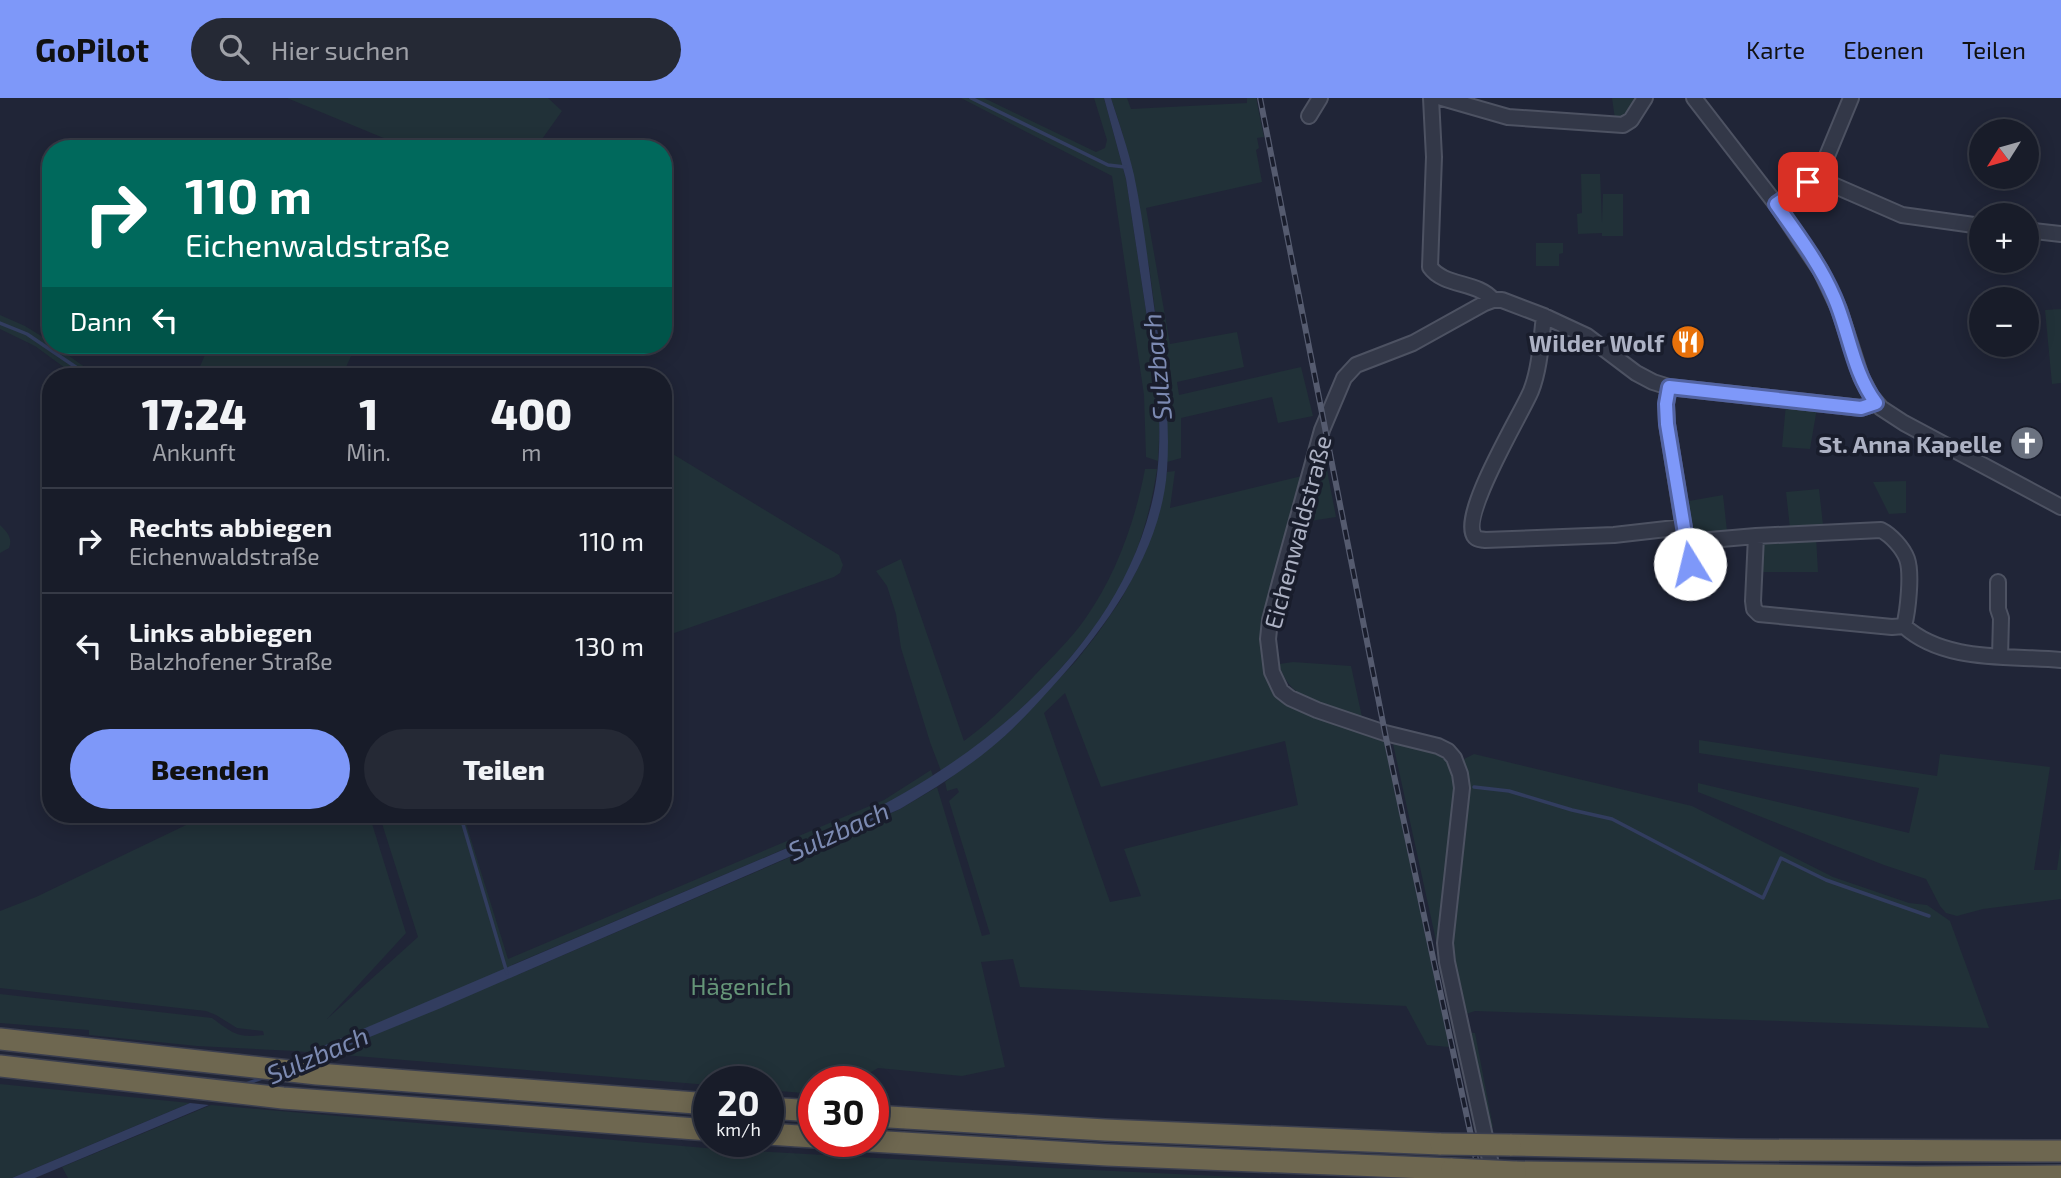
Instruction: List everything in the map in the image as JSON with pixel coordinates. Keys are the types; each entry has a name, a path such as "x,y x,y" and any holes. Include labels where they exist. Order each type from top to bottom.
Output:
{"highway":[{"path":"0,1039 317,1074 693,1103"},
{"path":"0,1066 283,1098 693,1129"},
{"path":"889,1117 1441,1144 1779,1151 2061,1151"},
{"path":"889,1142 1107,1155 1515,1172 2061,1176"}],"street":[{"path":"1309,116 1321,98"},
{"path":"1432,98 1434,157 1430,268 1439,275 1487,293 1493,300 1502,300 1544,316 1587,336 1636,373 1669,387 1861,408 1876,403"},
{"path":"1442,98 1508,117 1623,125 1631,120 1645,98"},
{"path":"1694,98 1776,204 1812,256 1832,293 1863,383 1876,403 1904,423 2061,507"},
{"path":"1776,204 1818,176 1851,98"},
{"path":"1818,176 1902,215 1969,224"},
{"path":"2039,231 2061,234"},
{"name":"Eichenwaldstraße","path":"1493,300 1413,343 1362,363 1347,374 1322,430 1276,594 1268,639 1272,672 1277,684 1290,698 1385,733 1438,746 1448,751 1457,764 1462,788 1445,943 1494,1178"},
{"path":"1544,316 1535,377 1525,403 1479,495 1474,518 1476,538 1756,536 1872,529 1886,533 1904,552 1908,561 1908,612 1904,626"},
{"path":"1669,387 1667,424 1693,585"},
{"path":"1756,536 1753,601 1759,614 1904,626 1921,639 1945,648 2000,657 2061,660"},
{"path":"1998,582 2000,657"}],"green space":[{"path":"287,98 548,98 562,111 541,140 388,140"},
{"path":"961,98 984,98 1096,152 1105,148 1107,140 1094,98 1104,98 1126,179 1158,390 1158,461 1146,457 1144,395 1112,176"},
{"path":"1111,98 1127,98 1131,109 1247,103 1247,98 1256,98 1264,137 1257,138 1259,148 1256,150 1262,182 1146,208 1170,344 1237,332 1244,367 1177,382 1179,395 1301,367 1313,416 1278,423 1272,397 1181,418 1181,458 1167,462 1167,400 1149,266 1122,132"},
{"path":"1612,98 1637,98 1622,120 1615,119"},
{"path":"1581,174 1600,174 1602,223 1603,194 1623,194 1623,236 1578,234 1577,214 1582,213"},
{"path":"1536,243 1563,243 1559,266 1536,266"},
{"path":"2061,309 2061,383 2052,384 2045,310"},
{"path":"0,315 25,326 42,336 42,351 35,346 0,329"},
{"path":"46,354 66,354 86,368 65,368"},
{"path":"205,354 352,354 346,368 199,368"},
{"path":"1786,404 1817,408 1810,449 1782,447"},
{"path":"672,453 839,555 843,565 840,573 672,634"},
{"path":"1145,469 1157,469 1144,528 1128,571 1105,612 1065,664 1018,712 941,771 901,648 896,614 887,586 876,571 901,559 964,741 1010,701 1068,641 1085,619 1106,584 1123,547 1136,509"},
{"path":"1327,470 1336,517 1304,522 1318,471"},
{"name":"Hägenich","path":"1175,471 1170,508 1306,475 1272,592 1271,682 1383,737 1449,1047 1427,1045 1406,1006 1020,987 1013,959 981,962 1005,1067 962,1076 889,1069 889,1066 798,1066 798,1093 784,1091 784,1066 693,1066 693,1084 295,1051 197,1046 89,1035 89,1030 0,1023 0,994 212,1018 236,1034 264,1035 263,1031 237,1028 206,1011 0,988 0,911 36,897 190,823 372,823 406,933 327,1019 418,937 382,823 466,823 508,959 884,800 931,770 933,776 855,819 512,965 517,975 874,821 937,787 982,936 990,934 949,801 959,792 957,788 947,791 945,782 1009,732 1076,661 1120,601 1138,568 1154,528 1167,472","holes":["1065,693 1101,787 1285,741 1298,805 1124,849 1141,896 1110,902 1044,713"]},
{"path":"1906,481 1906,513 1889,514 1873,482"},
{"path":"1819,489 1823,525 1790,528 1786,492"},
{"path":"1723,495 1727,531 1695,533 1689,501"},
{"path":"0,525 10,541 9,548 0,553"},
{"path":"1816,536 1818,572 1762,572 1762,544 1768,539"},
{"path":"1293,662 1351,666 1362,717 1324,706 1301,694 1291,686 1279,664"},
{"path":"1392,739 1440,753 1451,764 1458,781 1442,968"},
{"path":"1699,740 1937,776 1940,754 2050,767 2034,870 2057,870 2061,840 2061,899 1983,909 1957,916 1946,913 1926,879 1698,792 1698,783 1909,833 1919,788 1699,753"},
{"path":"1474,754 1692,806 1833,877 1909,903 1927,905 1950,921 1989,1028 1475,1011 1466,1014 1448,944 1462,765 1464,759"},
{"path":"1466,1032 1475,1033 1493,1127 1487,1127"},
{"path":"0,1084 190,1103 12,1178 0,1178"},
{"path":"211,1105 693,1147 693,1157 784,1157 784,1153 798,1154 798,1157 858,1157 1259,1178 68,1178 62,1167"}],"water":[{"path":"1104,98 1111,98 1132,165 1140,207 1165,388 1167,470 1163,501 1142,560 1111,614 1072,664 1023,718 992,747 959,772 900,809 441,1008 328,1054 309,1052 855,819 903,794 951,764 996,730 1039,692 1077,650 1109,604 1135,555 1152,502 1159,446 1158,390 1126,179"},
{"path":"190,1103 209,1105 35,1178 12,1178"}],"waterway":[{"path":"971,98 1108,165 1125,167"},
{"path":"0,323 27,334 42,344"},
{"path":"57,354 77,368"},
{"path":"1474,787 1509,791 1612,819 1763,898 1781,858 1826,880 1929,916"},
{"path":"463,823 507,973"},
{"name":"Sulzbach","path":"298,1062 323,1052"},
{"name":"Sulzbach","path":"246,1084 262,1078"}],"railway":[{"path":"1260,98 1385,733 1480,1178"}],"place":[{"name":"Wilder Wolf","path":"1688,342"},
{"name":"St. Anna Kapelle","path":"2027,443"}],"route":[{"path":"1690,564 1667,424 1669,387 1861,408 1876,403 1863,383 1832,293 1812,256 1776,204 1808,182"}]}
